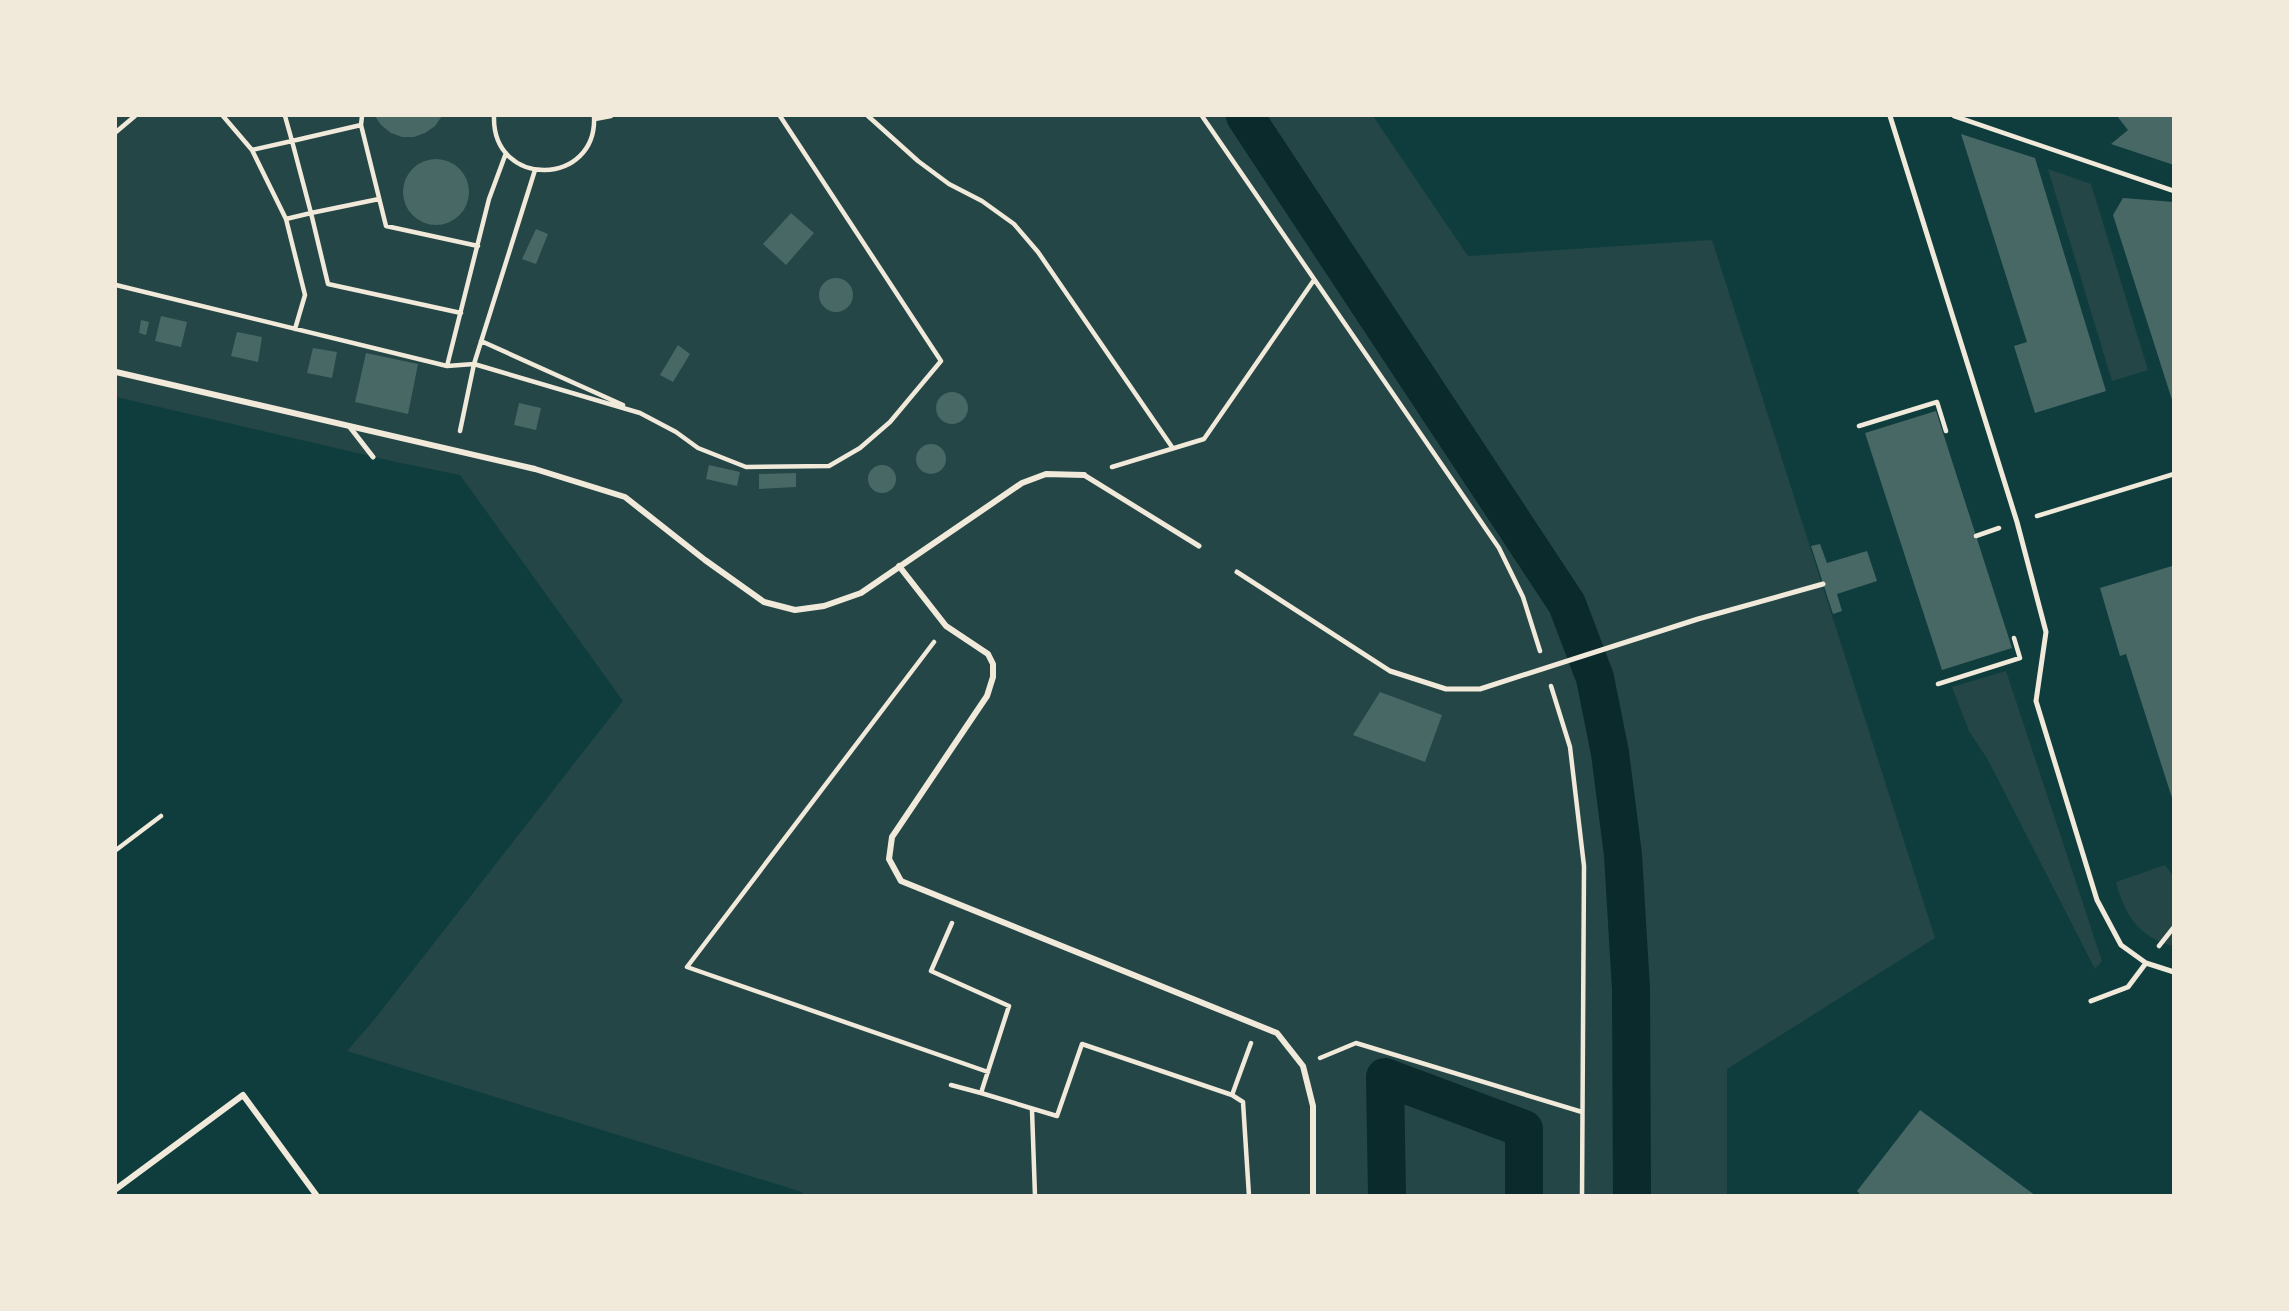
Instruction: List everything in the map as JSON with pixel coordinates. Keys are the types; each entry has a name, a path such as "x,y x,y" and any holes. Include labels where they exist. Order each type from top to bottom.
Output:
{"street":[{"path":"116,372 535,469 625,497 764,602 795,610 824,606 861,593 1022,483 1046,474 1084,475"},
{"path":"899,566 946,626 988,654 993,664 993,677 987,696 892,837 889,859 901,881 1277,1033 1303,1066 1313,1106 1313,1195"},
{"path":"116,1189 243,1095 317,1195"}],"lane":[{"path":"1890,116 2017,522 2046,632 2036,701 2097,900 2121,945 2146,962 2174,972"},
{"path":"349,426 373,457"},
{"path":"1084,475 1199,546"},
{"path":"1237,572 1390,671 1446,689 1480,689 1698,619 1823,584"},
{"path":"2091,1001 2128,987 2146,962"}],"path":[{"path":"116,132 135,116"},
{"path":"223,116 252,150 286,219 305,295 295,329"},
{"path":"285,116 328,284 461,313"},
{"path":"362,116 361,125 386,226 478,246"},
{"path":"494,116 497,141 506,153 519,164 535,170 550,171 577,159 587,148 593,134 594,117 611,116"},
{"path":"481,341 640,413 676,432 698,448 746,467 829,466 860,448 890,422 941,361 780,116"},
{"path":"868,116 929,169 1014,224 1038,252 1172,447"},
{"path":"1202,116 1499,548 1523,597 1543,660"},
{"path":"1954,116 2174,191"},
{"path":"252,150 361,125"},
{"path":"447,366 489,199 506,153"},
{"path":"456,450 474,364 535,170"},
{"path":"286,219 379,199"},
{"path":"1084,475 1204,439 1314,281"},
{"path":"116,285 447,366 474,364 640,413"},
{"path":"1858,426 1937,402 1946,431"},
{"path":"1976,536 2174,474"},
{"path":"946,626 687,967 988,1072"},
{"path":"1938,684 2020,658 2014,638"},
{"path":"1550,685 1570,747 1584,866 1582,1195"},
{"path":"116,850 161,816"},
{"path":"959,904 932,971 1009,1006 981,1093"},
{"path":"1231,1095 1257,1026"},
{"path":"1303,1066 1356,1043 1582,1112"},
{"path":"951,1085 1057,1116 1082,1044 1231,1095 1243,1102 1248,1195"},
{"path":"1032,1110 1035,1195"}],"shaded area":[{"path":"116,116 1373,116 1468,256 1712,240 1935,938 1727,1069 1727,1195 802,1195 802,1192 347,1051 623,701 460,475 116,397"},
{"path":"2048,169 2091,184 2148,370 2112,381"},
{"path":"2006,671 2102,961 2095,969 1988,760 1969,731 1952,687"},
{"path":"2165,865 2173,876 2173,946 2142,931 2129,915 2116,882"}],"building":[{"path":"375,116 442,116 435,126 425,133 402,137 391,133"},
{"path":"2117,116 2174,116 2174,165 2111,144 2128,130"},
{"path":"1961,134 2035,158 2106,391 2035,413 2014,346 2027,342"},
{"path":"436,159 459,169 469,192 459,215 436,225 413,215 403,192 413,169"},
{"path":"2123,198 2174,202 2174,406 2113,215"},
{"path":"791,213 814,233 786,265 763,244"},
{"path":"536,229 548,234 536,264 522,259"},
{"path":"836,278 848,283 853,295 848,307 836,312 824,307 819,295 824,283"},
{"path":"161,316 187,322 181,347 155,341"},
{"path":"141,320 149,322 146,335 139,333"},
{"path":"237,332 262,337 258,362 231,356"},
{"path":"678,345 690,354 673,382 660,375"},
{"path":"313,348 337,352 332,378 307,373"},
{"path":"366,353 418,364 408,414 355,402"},
{"path":"952,392 963,397 968,408 963,419 952,424 941,419 936,408 941,397"},
{"path":"519,403 541,408 536,430 514,425"},
{"path":"1936,411 2012,648 1942,670 1865,433"},
{"path":"931,444 937,445 945,453 945,465 937,473 931,474 925,473 917,465 916,459 917,453 925,445"},
{"path":"709,465 740,472 737,486 706,479"},
{"path":"882,465 892,469 896,479 892,489 882,493 872,489 868,479 872,469"},
{"path":"796,473 796,487 759,489 759,474"},
{"path":"1820,544 1827,563 1867,551 1877,581 1837,594 1842,611 1833,614 1811,546"},
{"path":"2172,566 2173,801 2126,654 2120,656 2100,588"},
{"path":"1380,692 1442,715 1425,762 1353,735"},
{"path":"1920,1110 2036,1196 1862,1196 1857,1191"}],"waterway":[{"path":"1245,116 1567,604 1595,678 1610,753 1623,855 1631,989 1632,1196"},
{"path":"1387,1196 1385,1077 1524,1129 1524,1196"}]}
